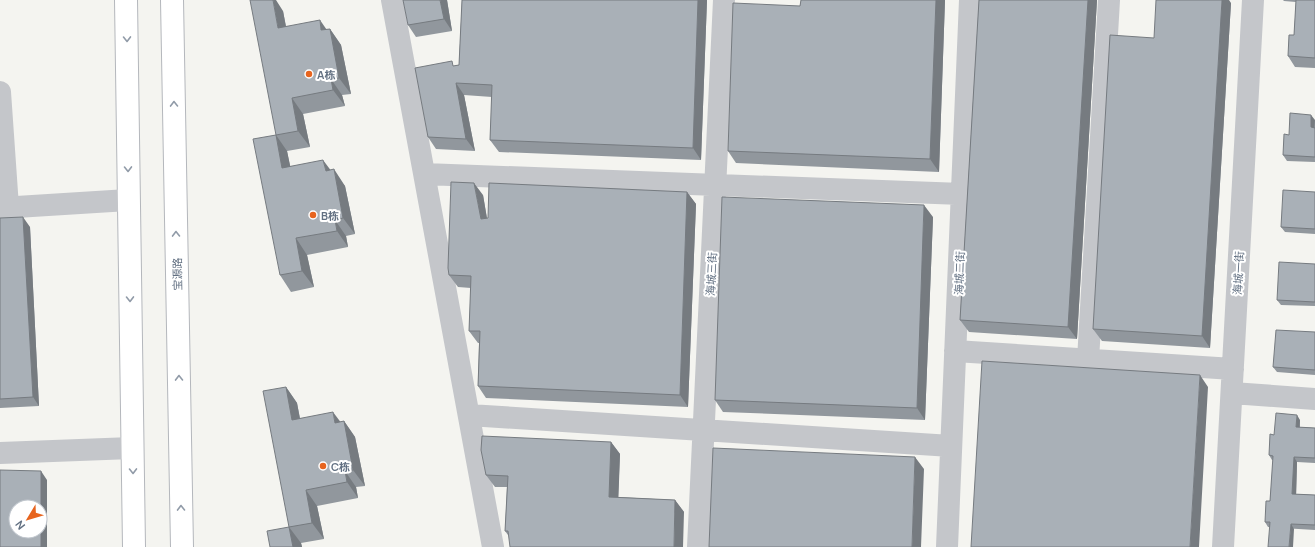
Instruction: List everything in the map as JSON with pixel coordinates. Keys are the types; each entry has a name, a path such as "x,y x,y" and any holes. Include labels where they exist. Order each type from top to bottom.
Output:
{"main road":[{"path":"126,0 134,547"},
{"name":"宝源路","path":"172,0 182,547"}],"street":[{"path":"392,0 493,547"},
{"name":"海城三街","path":"698,547 724,0"},
{"name":"海城二街","path":"947,547 970,0"},
{"path":"1088,360 1109,0"},
{"name":"海城一街","path":"1223,547 1253,0"},
{"path":"0,92 4,207 128,200"},
{"path":"424,174 962,194"},
{"path":"955,351 1233,369"},
{"path":"1232,393 1315,399"},
{"path":"469,414 951,446"},
{"path":"0,453 132,448"}],"building":[{"name":"A栋","path":"250,0 273,0 278,28 320,20 321,30 330,29 339,78 331,79 333,90 292,98 298,131 276,135"},
{"path":"403,0 440,0 444,19 408,25"},
{"path":"462,0 698,0 693,148 490,140 492,85 456,83 466,139 428,137 415,68 452,61 453,66 459,65"},
{"path":"801,0 936,0 930,159 728,151 733,3 800,6"},
{"path":"979,0 1088,0 1068,327 960,320"},
{"path":"1156,0 1222,0 1202,336 1093,329 1110,35 1154,38"},
{"path":"1296,0 1315,0 1315,58 1288,56 1289,35 1294,35"},
{"path":"1290,113 1311,115 1311,127 1315,128 1315,157 1283,155 1284,134 1289,135"},
{"name":"B栋","path":"276,135 282,168 323,160 326,171 334,169 343,218 335,220 337,231 296,238 302,271 280,275 253,139"},
{"path":"451,182 474,183 481,219 488,218 489,183 687,192 680,395 478,386 480,331 469,331 471,276 449,275 448,268"},
{"path":"1283,190 1315,192 1315,229 1281,227"},
{"path":"722,197 924,205 917,408 715,400"},
{"path":"23,217 33,397 0,399 0,218"},
{"path":"1279,262 1315,264 1315,302 1277,300"},
{"path":"1276,330 1315,332 1315,370 1273,367"},
{"path":"982,361 1200,375 1190,547 971,547"},
{"name":"C栋","path":"286,387 292,420 333,412 335,423 344,421 353,470 345,471 347,482 306,490 312,523 289,527 263,391"},
{"path":"1276,413 1297,415 1296,427 1315,428 1315,458 1294,457 1292,494 1315,495 1315,525 1291,524 1289,547 1268,547 1270,522 1265,522 1266,501 1270,501 1273,456 1269,455 1270,434 1274,435"},
{"path":"482,436 611,442 609,497 675,500 674,547 510,547 508,531 505,531 508,476 486,475 481,450"},
{"path":"713,448 915,457 912,547 709,547"},
{"path":"0,470 41,471 41,499 8,499 8,539 41,539 41,547 0,547"},
{"path":"289,527 293,547 270,547 267,531"}],"place":[{"name":"A栋","path":"309,74"},
{"name":"B栋","path":"313,215"},
{"name":"C栋","path":"323,466"}]}
